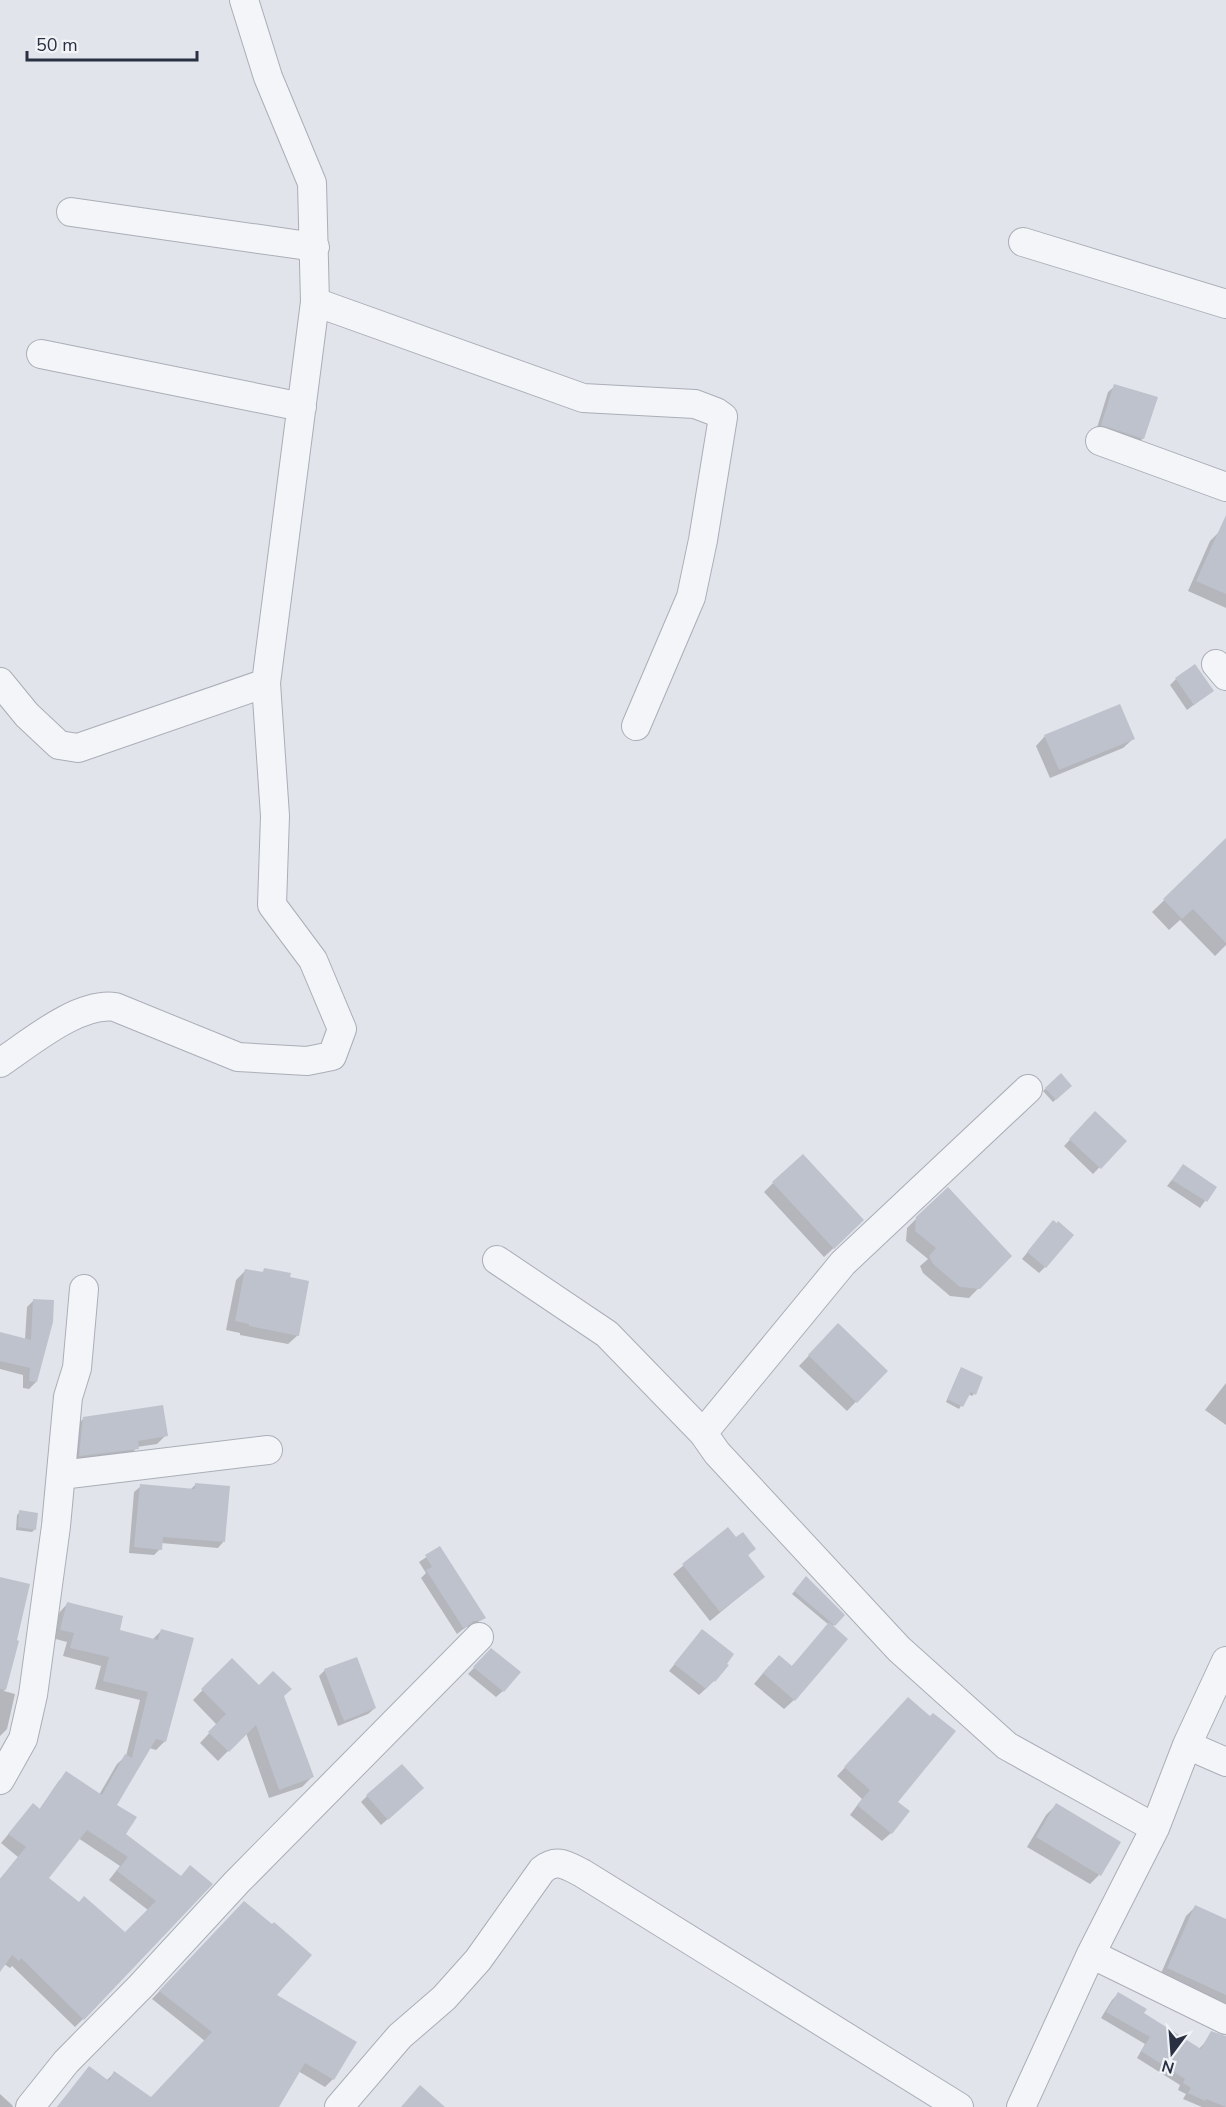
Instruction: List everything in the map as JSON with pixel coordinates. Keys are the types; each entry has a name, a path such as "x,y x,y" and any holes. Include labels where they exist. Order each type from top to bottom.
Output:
{"street":[{"path":"0,1063 76,1014 103,1006 115,1007 238,1057 307,1061 332,1056 342,1029 313,960 272,905 275,816 266,683 315,302 315,247 312,183 268,77 244,0"},
{"path":"71,212 315,247"},
{"path":"1023,242 1226,304"},
{"path":"315,302 583,398 695,404 723,417 703,540 691,597 636,726"},
{"path":"41,354 302,407"},
{"path":"1100,441 1226,487"},
{"path":"0,682 27,715 59,745 78,748 266,683"},
{"path":"703,1433 843,1263 1028,1089"},
{"path":"497,1260 608,1334 703,1433 717,1453 899,1648 1007,1746 1155,1828"},
{"path":"0,1780 23,1740 33,1695 56,1526 68,1397 77,1368 84,1288"},
{"path":"61,1475 268,1450"},
{"path":"30,2107 66,2062 141,1986 237,1882 479,1637"},
{"path":"1022,2107 1091,1954 1155,1828 1187,1744 1226,1661"},
{"path":"1187,1744 1226,1762"},
{"path":"339,2107 400,2036 444,1998 478,1960 542,1870 555,1862 563,1863 582,1873 959,2107"},
{"path":"1091,1954 1226,2020"}],"building":[{"path":"1114,384 1158,397 1144,439 1101,425"},
{"path":"1226,515 1226,594 1196,581"},
{"path":"1195,664 1214,691 1194,705 1175,678"},
{"path":"1120,704 1135,739 1059,770 1044,735"},
{"path":"1226,838 1226,943 1193,909 1182,919 1163,899"},
{"path":"1061,1073 1072,1086 1056,1100 1045,1088"},
{"path":"1095,1111 1127,1141 1101,1169 1069,1139"},
{"path":"803,1154 864,1220 834,1249 772,1182"},
{"path":"1183,1164 1217,1187 1207,1202 1172,1180"},
{"path":"948,1187 1012,1256 980,1289 960,1287 933,1264 929,1256 936,1248 915,1231 916,1217"},
{"path":"1053,1220 1057,1223 1058,1221 1074,1235 1046,1268 1027,1252"},
{"path":"264,1268 291,1273 290,1277 309,1281 299,1336 235,1321 245,1269 263,1272"},
{"path":"33,1299 54,1300 53,1322 37,1382 29,1381 30,1368 0,1361 0,1332 31,1340"},
{"path":"838,1323 888,1371 857,1403 808,1355"},
{"path":"961,1367 983,1377 976,1395 971,1392 963,1407 947,1399"},
{"path":"163,1405 168,1436 138,1441 139,1449 79,1456 83,1417"},
{"path":"195,1483 230,1486 225,1542 163,1537 162,1550 134,1547 140,1484 195,1489"},
{"path":"19,1510 38,1513 36,1530 18,1527"},
{"path":"728,1527 736,1537 743,1532 756,1549 748,1555 765,1577 720,1612 682,1564"},
{"path":"440,1546 486,1618 474,1621 464,1629 426,1570 432,1567 425,1555"},
{"path":"806,1576 845,1615 835,1626 794,1591"},
{"path":"0,1577 30,1584 17,1640 19,1641 6,1690 0,1689"},
{"path":"67,1602 123,1616 120,1630 158,1640 161,1629 194,1638 166,1742 156,1739 117,1805 137,1817 126,1834 181,1876 190,1865 213,1884 84,2020 21,1958 19,1961 12,1955 0,1972 0,1879 26,1847 8,1834 33,1803 40,1809 66,1771 102,1795 125,1754 132,1758 148,1692 103,1681 109,1657 70,1648 74,1633 60,1630","holes":["87,1830 128,1857 117,1871 156,1901 125,1932 84,1896 79,1902 49,1878"]},
{"path":"829,1622 848,1639 795,1701 763,1673 779,1655 792,1666"},
{"path":"702,1629 734,1654 727,1664 729,1665 706,1689 674,1664"},
{"path":"491,1648 521,1672 504,1692 473,1667"},
{"path":"357,1657 376,1708 344,1721 324,1669"},
{"path":"232,1658 259,1685 273,1671 292,1689 284,1696 314,1777 279,1790 256,1725 229,1752 208,1732 226,1714 201,1689"},
{"path":"908,1697 930,1716 933,1713 956,1731 898,1802 910,1811 892,1834 857,1805 870,1790 844,1767"},
{"path":"402,1764 424,1788 388,1820 366,1795"},
{"path":"1056,1803 1121,1842 1101,1876 1036,1837"},
{"path":"244,1901 272,1924 274,1922 312,1955 277,1995 357,2042 334,2080 305,2063 279,2107 57,2107 89,2066 109,2081 114,2071 151,2097 212,2032 159,1991"},
{"path":"1195,1905 1226,1919 1226,1995 1167,1968"},
{"path":"1118,1992 1147,2009 1144,2013 1201,2049 1211,2031 1226,2036 1226,2107 1188,2093 1191,2088 1183,2083 1185,2079 1141,2051 1150,2037 1106,2012"},
{"path":"420,2085 445,2107 401,2107"}]}
